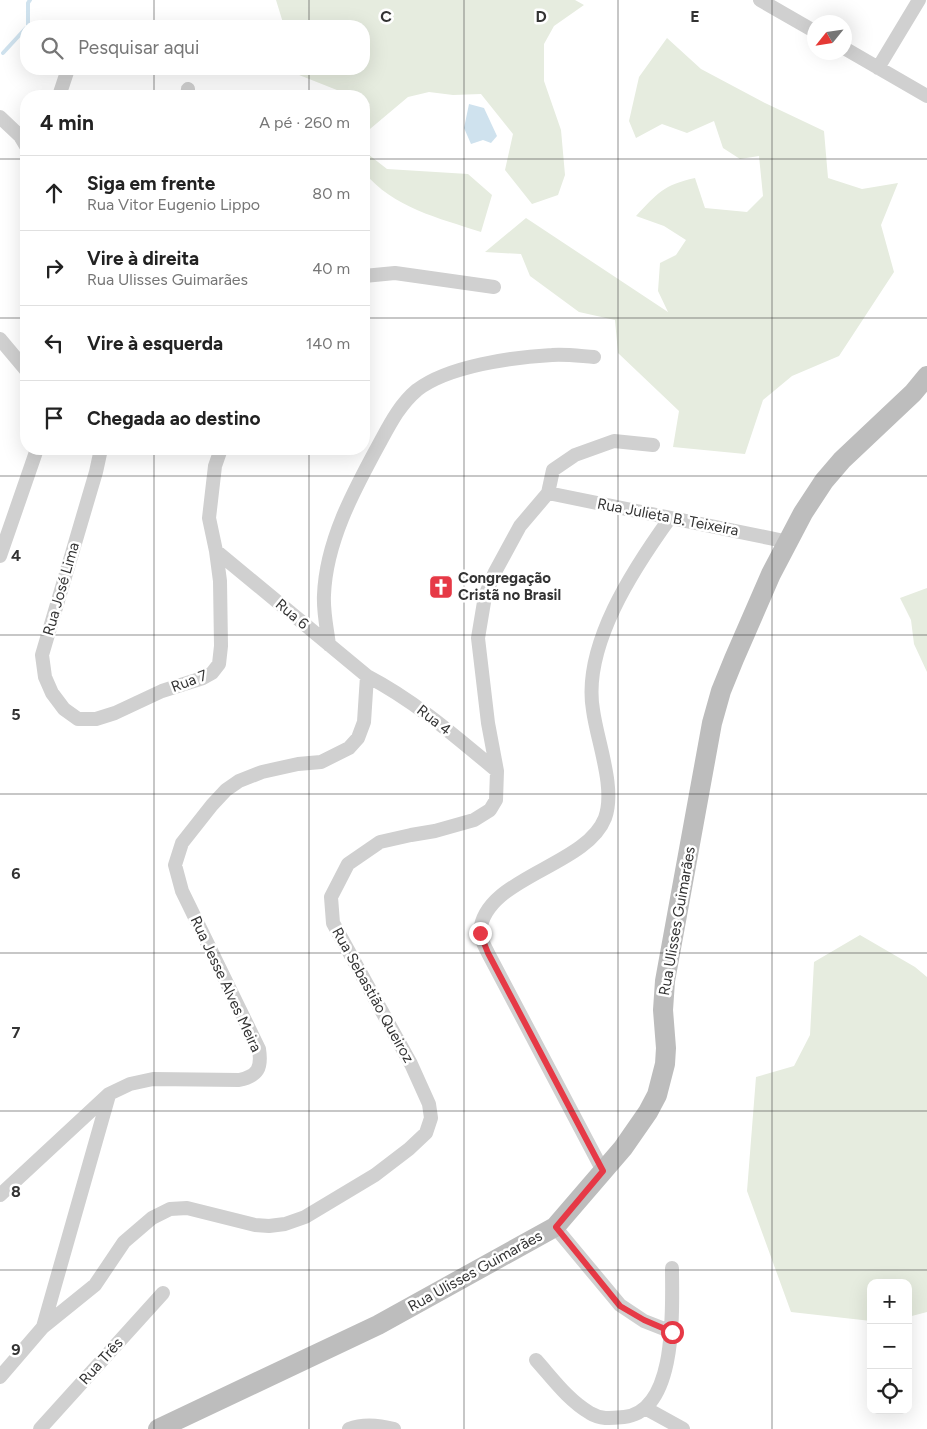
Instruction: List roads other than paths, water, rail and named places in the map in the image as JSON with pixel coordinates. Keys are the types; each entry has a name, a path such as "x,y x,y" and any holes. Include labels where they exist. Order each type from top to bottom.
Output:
{"main road":[{"name":"Rua Ulisses Guimarães","path":"158,1429 378,1325 556,1227 623,1148 648,1112 662,1082 666,1048 663,1010 665,981 712,723 721,691 771,574 789,542 802,513 824,481 842,460 913,393 927,376"}],"street":[{"path":"760,0 807,27"},
{"path":"878,68 919,0"},
{"path":"852,53 927,96"},
{"path":"61,90 66,75"},
{"path":"0,117 20,136"},
{"path":"370,275 395,273 494,286"},
{"path":"0,339 20,363"},
{"path":"329,645 324,596 328,564 339,525 399,409 417,391 431,382 471,367 553,354 594,357"},
{"name":"Rua Sebastião Queiroz","path":"0,1377 43,1327 95,1285 124,1242 152,1218 170,1209 187,1208 255,1225 286,1224 305,1217 376,1175 426,1133 431,1118 429,1104 411,1064 333,923 331,897 348,864 380,842 435,831 474,820 490,810 496,800 497,771 488,723 478,638 485,596 520,526 548,493 553,470 575,455 614,441 653,445"},
{"path":"0,556 35,455"},
{"name":"Rua José Lima","path":"78,719 64,709 52,693 45,677 42,654 100,455"},
{"name":"Rua 7","path":"78,719 96,719 115,713 162,691 203,678 212,673 219,664 221,646 220,581 209,518 215,466 219,455"},
{"name":"Rua Julieta B. Teixeira","path":"548,493 789,542"},
{"path":"603,1171 492,960 480,933 484,919 493,903 530,876 579,848 598,832 605,817 609,800 605,767 592,709 591,690 594,664 604,631 622,594 644,553 670,518"},
{"name":"Rua 6","path":"216,551 367,676"},
{"name":"Rua 4","path":"367,676 411,702 497,771"},
{"name":"Rua Jesse Alves Meira","path":"109,1094 130,1084 153,1079 239,1080 250,1078 256,1072 261,1061 259,1049 182,890 175,865 182,843 212,804 226,790 239,781 262,772 298,764 321,762 349,748 358,738 364,722 367,676"},
{"path":"0,1196 109,1094"},
{"path":"43,1327 109,1094"},
{"path":"556,1227 620,1306 644,1320 672,1332"},
{"path":"536,1360 571,1400 592,1415 608,1419 629,1416 645,1408 660,1388 667,1366 672,1332 672,1268"},
{"name":"Rua Três","path":"40,1429 163,1293"},
{"path":"645,1408 683,1429"},
{"path":"349,1429 356,1426 376,1425 394,1429"}],"water":[{"path":"469,104 484,108 497,136 491,143 483,140 471,144 464,128"}],"waterway":[{"path":"28,20 28,3 30,0"},
{"path":"3,53 20,35"}],"place":[{"name":"Congregação Cristã no Brasil","path":"441,587"}]}
